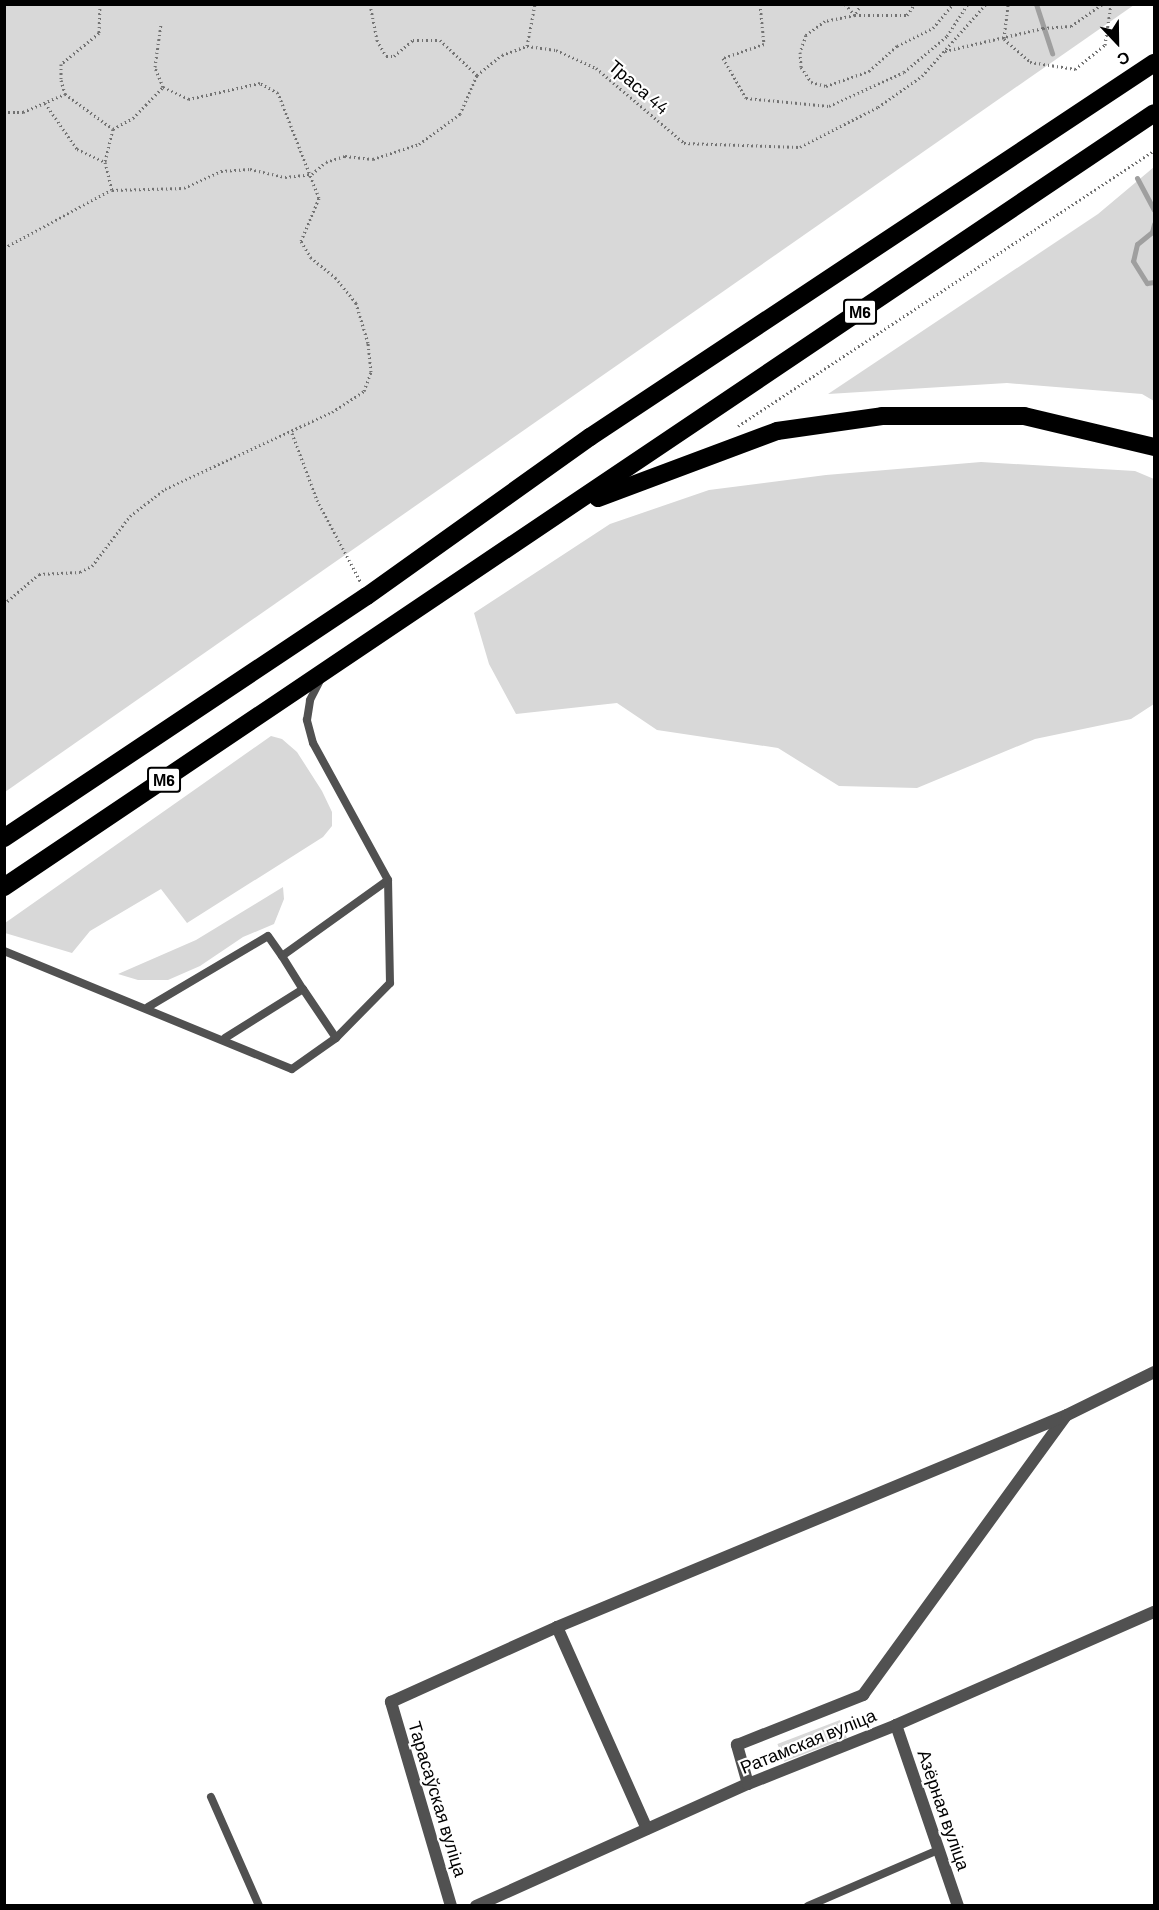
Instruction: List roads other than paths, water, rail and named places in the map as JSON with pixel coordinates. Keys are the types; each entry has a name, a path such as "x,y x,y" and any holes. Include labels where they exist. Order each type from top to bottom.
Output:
{"highway":[{"name":"М6","path":"8,833 367,596 590,437 1155,63"},
{"name":"М6","path":"4,887 1155,113"},
{"path":"566,511 720,450 777,432 825,422 934,413 1024,416 1155,447"}],"street":[{"path":"647,1829 557,1627 1067,1415 1155,1372"},
{"path":"748,1784 737,1745 863,1695 1067,1415"},
{"name":"Ратамская вуліца","path":"476,1905 748,1784 896,1725 1155,1612"},
{"name":"Тарасаўская вуліца","path":"451,1905 391,1702 557,1627"},
{"name":"Азёрная вуліца","path":"896,1725 958,1905"}],"lane":[{"path":"4,951 225,1038 292,1069 336,1038 390,983 388,880 313,743 307,720 310,700 324,672"},
{"path":"282,956 388,880"},
{"path":"148,1007 268,936 336,1038"},
{"path":"225,1038 303,989"},
{"path":"211,1797 259,1905"},
{"path":"808,1905 938,1850"}],"waterway":[{"path":"1036,4 1052,53"},
{"path":"1137,178 1154,210"},
{"path":"1154,224 1152,232 1137,244 1133,261 1147,283 1154,282"}]}
